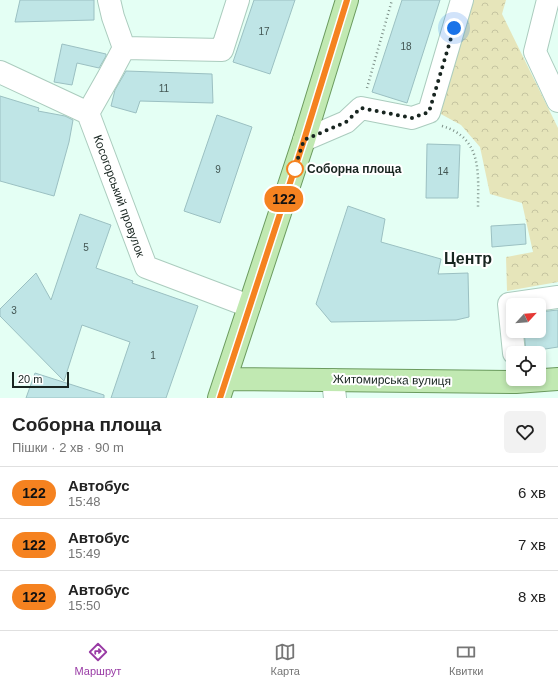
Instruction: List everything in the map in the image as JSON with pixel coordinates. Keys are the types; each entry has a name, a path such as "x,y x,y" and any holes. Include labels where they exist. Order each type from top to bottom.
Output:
{"main road":[{"path":"223,388 304,140 347,0"},
{"name":"Житомирська вулиця","path":"546,379 558,379"},
{"name":"Житомирська вулиця","path":"223,388 334,389 506,380"}],"street":[{"path":"0,72 88,113 110,76 124,48 113,17 110,0"},
{"path":"124,48 222,50 238,0"},
{"path":"304,140 346,122 361,108 412,118 429,112 462,0"},
{"path":"548,0 535,52 558,101"},
{"name":"Косогорський провулок","path":"88,113 146,267 249,306"},
{"path":"513,346 509,304 558,297"}],"path":[{"path":"361,108 392,0"},
{"path":"412,118 449,128 467,141 477,160 478,208"}],"green space":[{"path":"470,0 506,0 502,14 558,128 558,282 507,291 506,257 533,252 522,203 490,194 480,147 461,125 439,113"}],"building":[{"path":"20,0 94,0 94,20 15,22"},
{"path":"254,0 295,0 270,74 233,62"},
{"path":"402,0 440,0 407,103 372,92"},
{"path":"62,44 106,54 106,56 99,68 77,63 72,85 54,82"},
{"path":"126,71 212,74 213,103 140,101 136,113 111,106 115,90"},
{"path":"0,96 39,108 38,111 65,116 73,120 69,142 54,196 0,181"},
{"path":"217,115 252,127 220,223 184,211"},
{"path":"427,144 460,145 458,198 426,198"},
{"path":"348,206 385,219 381,242 441,259 438,274 468,273 469,317 456,320 331,322 316,304"},
{"path":"80,214 111,225 96,268 133,281 132,283 198,306 166,398 111,398 130,342 82,325 64,381 0,316 0,309 36,273 51,300"},
{"path":"525,224 526,244 492,247 491,226"},
{"path":"558,310 558,347 546,349 546,346 525,346 525,338 546,338 546,311"},
{"path":"35,373 104,395 104,398 26,398"}],"bus line":[{"name":"122","path":"220,398 304,140 347,0"}],"place":[{"name":"Соборна площа","path":"295,169"}],"district":[{"name":"Центр","path":"468,258"}],"route":[{"path":"295,169 294,170 304,140 346,122 361,108 412,118 429,112 454,28"}]}
